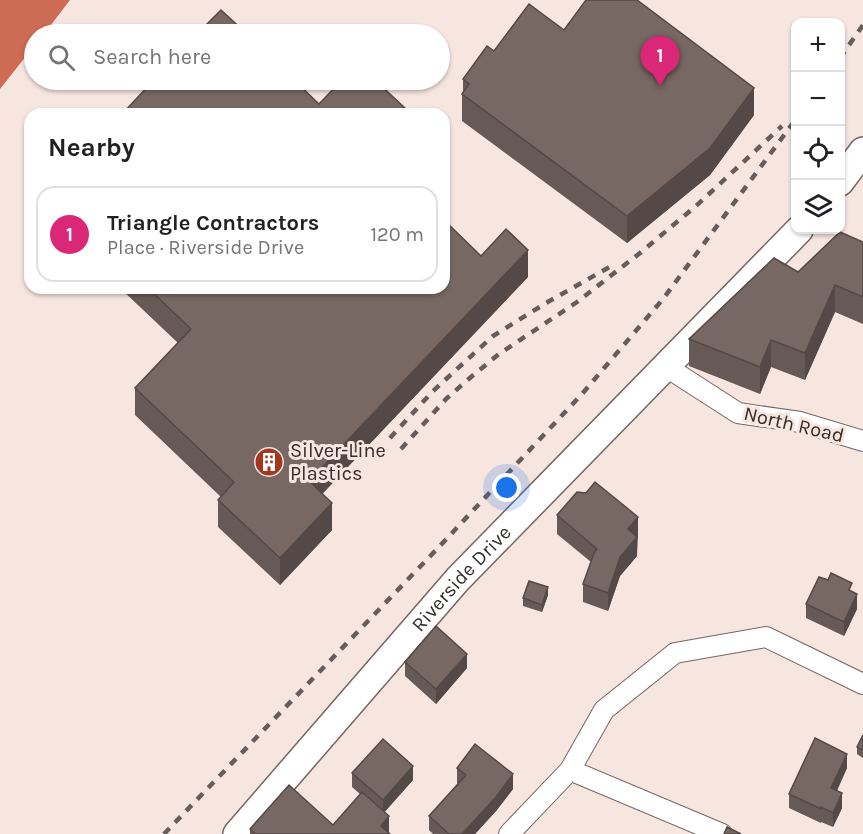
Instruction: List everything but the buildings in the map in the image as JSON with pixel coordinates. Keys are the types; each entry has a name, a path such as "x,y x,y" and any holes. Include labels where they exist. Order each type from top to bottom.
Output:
{"main road":[{"path":"842,180 863,151"},
{"name":"Riverside Drive","path":"237,834 458,579 795,234"}],"street":[{"name":"North Road","path":"665,366 738,412 801,422 863,441"},
{"path":"509,834 570,770 604,710 675,653 766,637 863,684"},
{"path":"570,770 722,834"}],"shaded area":[{"path":"0,0 70,0 52,24 24,24 24,59 0,89"}],"railway":[{"path":"845,51 863,25"},
{"path":"401,449 446,399 471,377 499,354 577,302 640,253 696,206 782,126"},
{"path":"164,834 582,394 663,299 791,126"},
{"path":"390,438 433,391 493,336 613,265"}],"place":[{"name":"Triangle Contractors","path":"660,86"},
{"name":"Silver-Line Plastics","path":"269,462"}]}
